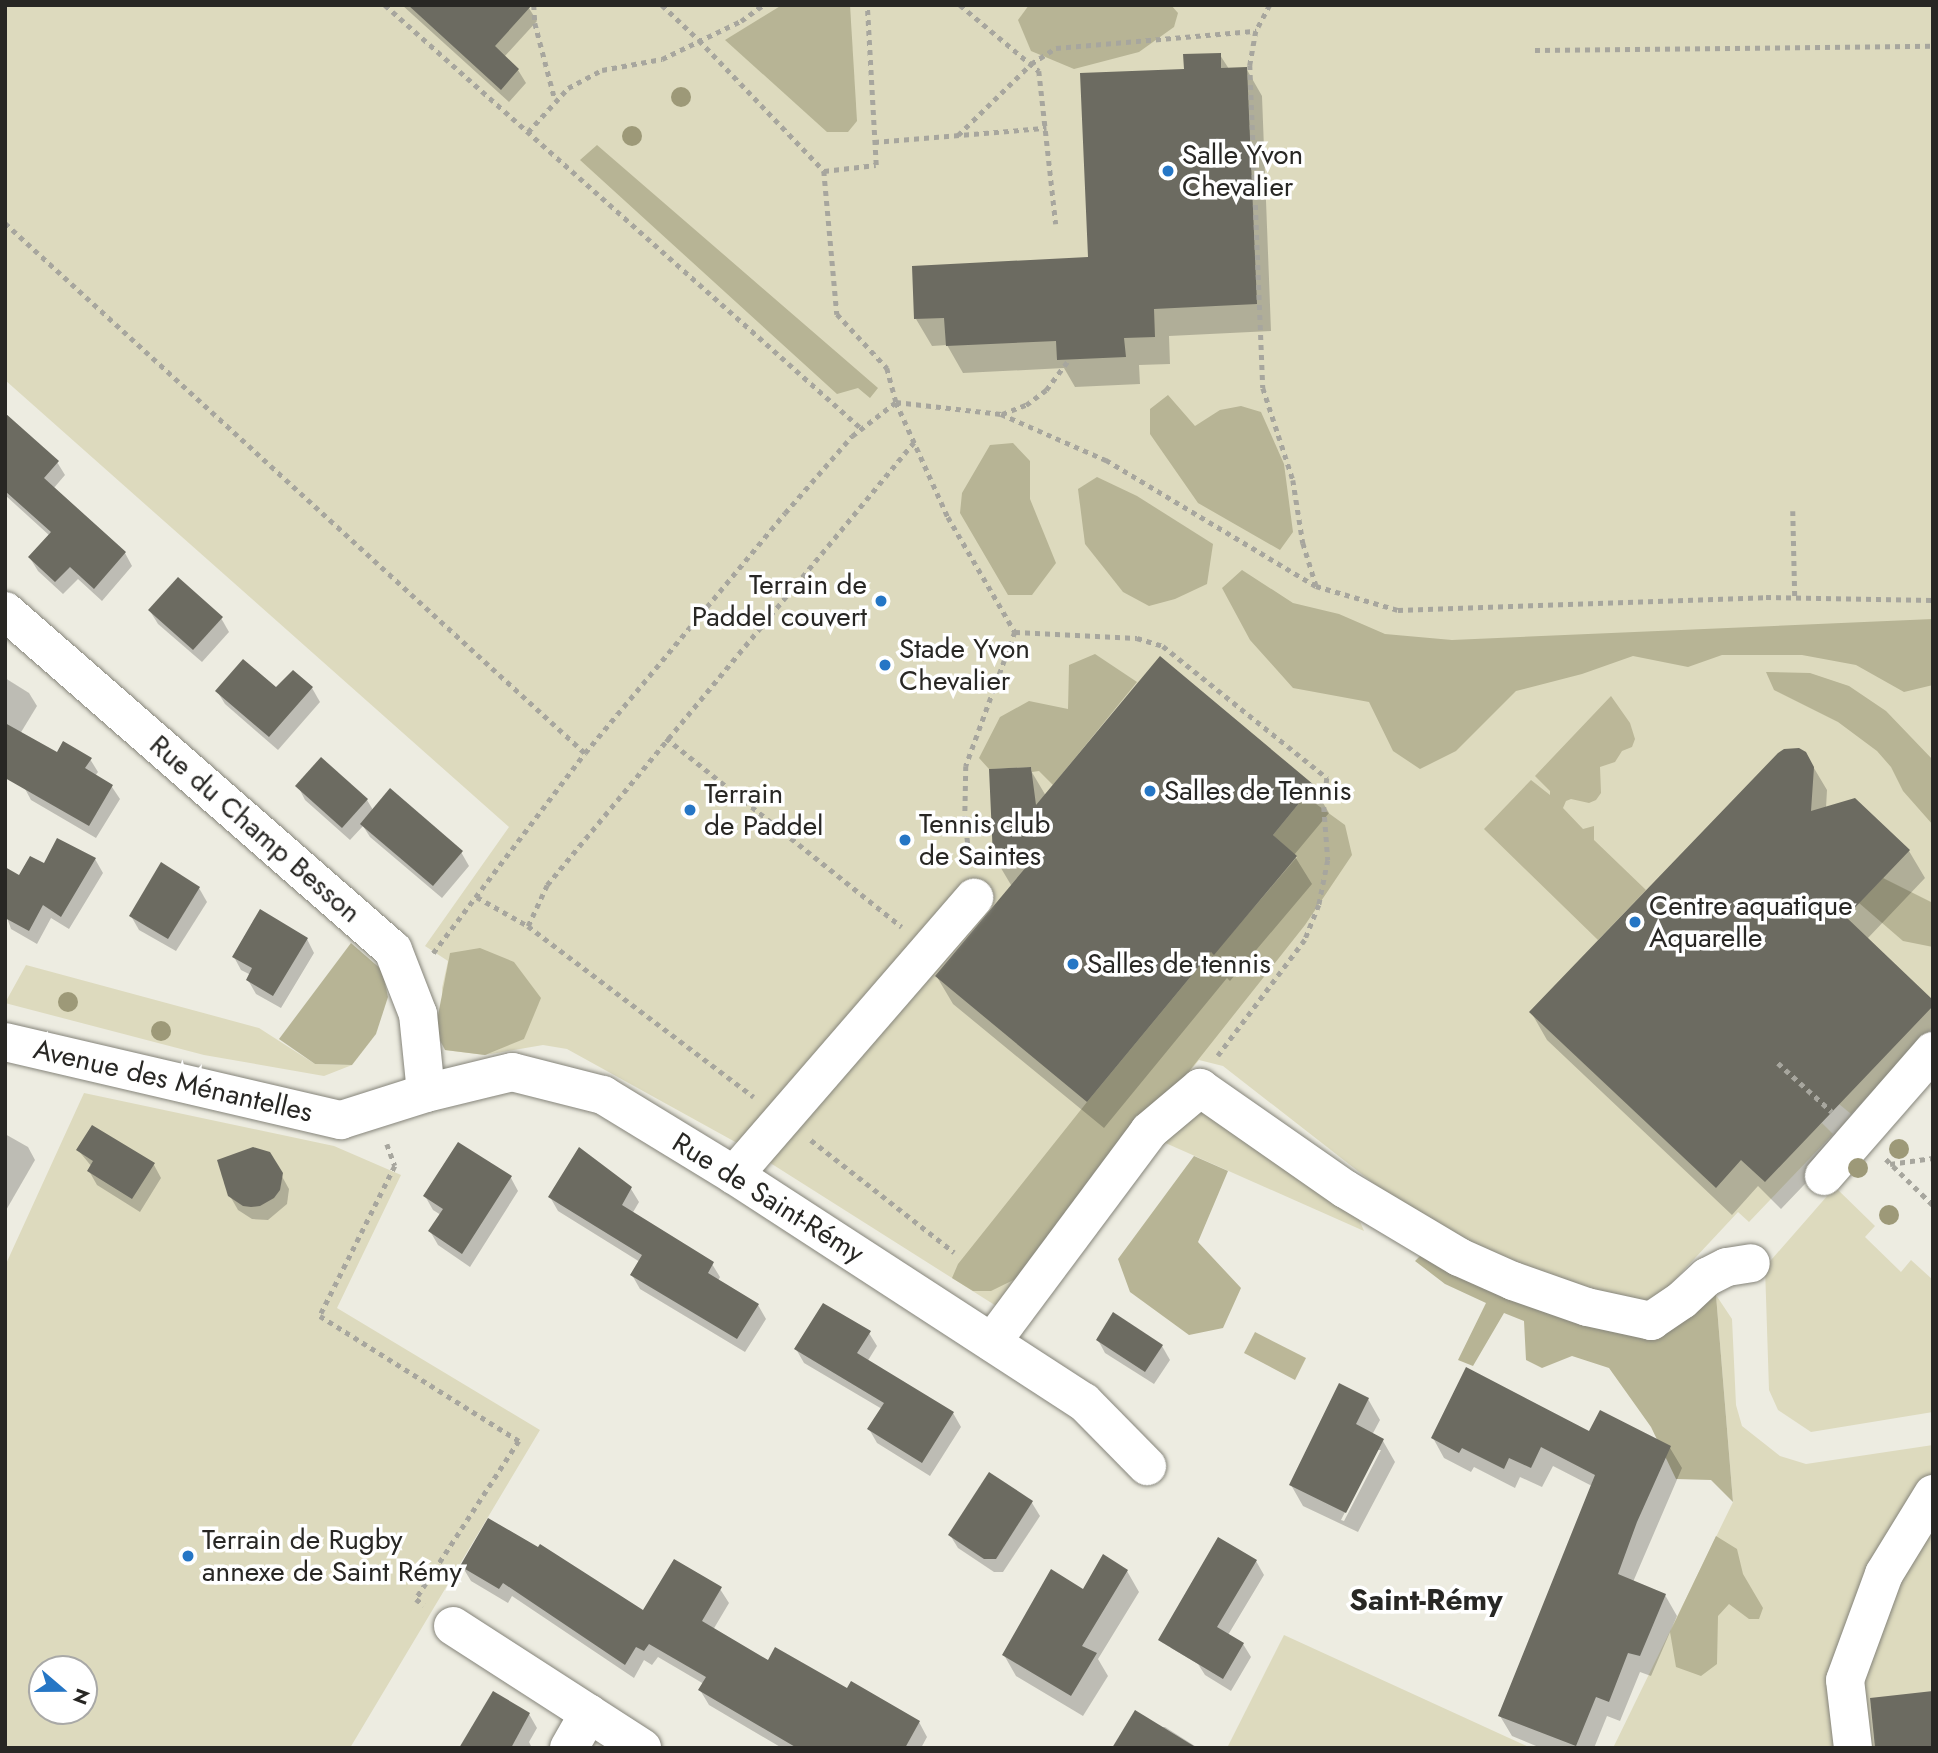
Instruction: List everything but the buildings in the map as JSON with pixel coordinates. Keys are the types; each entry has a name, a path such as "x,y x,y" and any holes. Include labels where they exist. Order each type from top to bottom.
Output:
{"street":[{"name":"Rue du Champ Besson","path":"5,611 393,950 418,1014 426,1093"},
{"path":"734,1175 974,898"},
{"name":"Avenue des Ménantelles","path":"5,1042 358,1115"},
{"path":"1824,1176 1933,1051"},
{"name":"Rue de Saint-Rémy","path":"358,1115 426,1093 512,1072 603,1095 734,1175 1084,1402 1147,1466"},
{"path":"992,1342 1149,1131 1200,1088 1345,1189 1459,1257 1513,1281 1587,1307 1651,1321 1682,1300 1707,1277 1727,1267 1751,1263"},
{"path":"1853,1748 1845,1680 1884,1574 1933,1494"},
{"path":"453,1626 642,1748"},
{"path":"569,1748 589,1713"}],"path":[{"path":"385,5 862,429"},
{"path":"534,5 535,23 555,101"},
{"path":"662,5 824,171 837,314 887,368 897,402 948,517 1015,632"},
{"path":"528,132 568,88 602,71 662,59 741,21 764,5"},
{"path":"824,171 876,165 867,5"},
{"path":"960,5 1039,71 1056,224"},
{"path":"1270,5 1255,32 1250,65 1263,388 1293,480 1303,543 1316,586"},
{"path":"958,135 1031,64 1056,48 1255,32"},
{"path":"1535,51 1933,46"},
{"path":"874,142 1046,128"},
{"path":"5,223 585,752"},
{"path":"1001,414 1026,405 1046,390 1069,360"},
{"path":"403,976 436,951 585,752 785,513 862,429 897,402 1001,414 1106,460 1316,586 1398,610 1795,598 1933,600"},
{"path":"528,926 548,885 914,442"},
{"path":"1793,511 1795,598"},
{"path":"974,898 965,818 966,766 1015,632"},
{"path":"1015,632 1137,638 1163,646 1326,778 1324,807 1328,860 1319,905 1305,940 1220,1053 1200,1088"},
{"path":"667,738 929,950"},
{"path":"477,897 528,926 783,1118 954,1252"},
{"path":"358,1115 395,1166 320,1316 519,1441 416,1599 453,1626"},
{"path":"1890,1164 1933,1158"}],"shaded area":[{"name":"Stade Yvon Chevalier","path":"5,5 1933,5 1933,1027 1851,1114 1839,1104 1814,1130 1822,1123 1833,1134 1749,1222 1738,1212 1654,1302 1569,1289 1488,1257 1386,1193 1223,1066 1199,1060 1001,1309 748,1149 567,1049 543,1045 485,1055 445,1050 442,988 448,961 425,946 509,827 5,380"},
{"path":"782,5 850,5 857,121 848,132 827,132 725,40"},
{"path":"1029,5 1171,5 1178,13 1174,27 1139,52 1074,69 1031,51 1018,20"},
{"path":"597,145 878,388 870,398 858,388 837,394 580,160"},
{"path":"1168,395 1195,426 1220,410 1241,406 1261,412 1284,464 1293,532 1280,550 1198,503 1150,434 1150,409"},
{"path":"1013,443 1030,461 1030,499 1056,563 1032,595 1008,595 960,513 962,493 990,445"},
{"path":"1097,477 1137,496 1213,544 1207,584 1175,599 1149,606 1123,592 1085,544 1078,489"},
{"path":"1242,570 1293,603 1339,614 1385,634 1452,640 1933,619 1933,685 1904,692 1856,665 1802,655 1722,655 1688,667 1633,656 1582,674 1516,691 1456,751 1420,769 1393,751 1369,702 1293,688 1250,640 1222,588"},
{"path":"1095,654 1137,682 1053,785 1039,771 1032,772 1031,767 989,769 979,758 1000,717 1029,701 1068,709 1069,665"},
{"path":"1766,672 1810,673 1849,686 1886,711 1933,760 1933,825 1903,791 1891,767 1877,751 1838,722 1774,690"},
{"path":"1611,696 1630,723 1635,739 1632,747 1622,751 1615,762 1600,767 1601,793 1596,800 1589,803 1571,799 1566,801 1563,808 1583,829 1594,826 1594,840 1646,890 1598,940 1484,829 1531,780 1550,795 1550,791 1535,776"},
{"path":"1305,796 1345,825 1352,855 1305,925 1030,1272 991,1291 973,1291 952,1278 958,1264 1087,1102 1211,952 1214,954 1297,857 1273,835"},
{"path":"1883,878 1933,903 1933,947 1903,941 1859,903"},
{"path":"351,943 382,970 388,997 376,1034 352,1065 315,1064 279,1039"},
{"path":"480,948 514,962 541,998 524,1039 485,1055 445,1050 435,1031 450,953"},
{"path":"26,965 259,1028 315,1064 352,1065 324,1076 204,1055 5,1003"},
{"name":"Terrain de Rugby annexe de Saint Rémy","path":"84,1093 334,1146 401,1175 337,1308 540,1430 350,1748 5,1748 5,1266"},
{"path":"1198,1106 1356,1212 1364,1231 1161,1141"},
{"path":"1194,1156 1228,1171 1198,1242 1241,1288 1223,1328 1189,1335 1130,1292 1118,1259"},
{"path":"1835,1187 1875,1226 1865,1237 1901,1272 1911,1260 1933,1280 1933,1412 1811,1432 1778,1410 1769,1390 1765,1267"},
{"path":"1427,1249 1594,1322 1716,1295 1733,1502 1711,1480 1676,1479 1651,1427 1609,1368 1572,1356 1542,1368 1526,1360 1524,1321 1504,1313 1473,1366 1458,1360 1486,1303 1445,1284 1415,1261"},
{"path":"1716,1295 1732,1319 1736,1405 1742,1426 1780,1456 1806,1464 1933,1445 1933,1483 1898,1515 1839,1667 1848,1748 1613,1748 1733,1502"},
{"path":"1255,1332 1306,1358 1295,1380 1244,1353"},
{"path":"1933,1518 1933,1748 1865,1748 1857,1684 1873,1627"},
{"path":"1716,1536 1737,1549 1743,1574 1763,1608 1759,1619 1749,1619 1729,1604 1718,1616 1717,1664 1701,1676 1676,1667 1670,1632"},
{"path":"1284,1635 1531,1748 1227,1748"}],"place":[{"name":"Salle Yvon Chevalier","path":"1168,171"},
{"name":"Terrain de Paddel couvert","path":"881,601"},
{"name":"Stade Yvon Chevalier","path":"885,665"},
{"name":"Salles de Tennis","path":"1150,791"},
{"name":"Terrain de Paddel","path":"690,810"},
{"name":"Tennis club de Saintes","path":"905,840"},
{"name":"Centre aquatique Aquarelle","path":"1635,922"},
{"name":"Salles de tennis","path":"1073,964"},
{"name":"Terrain de Rugby annexe de Saint Rémy","path":"188,1556"}],"district":[{"name":"Saint-Rémy","path":"1426,1600"}]}
